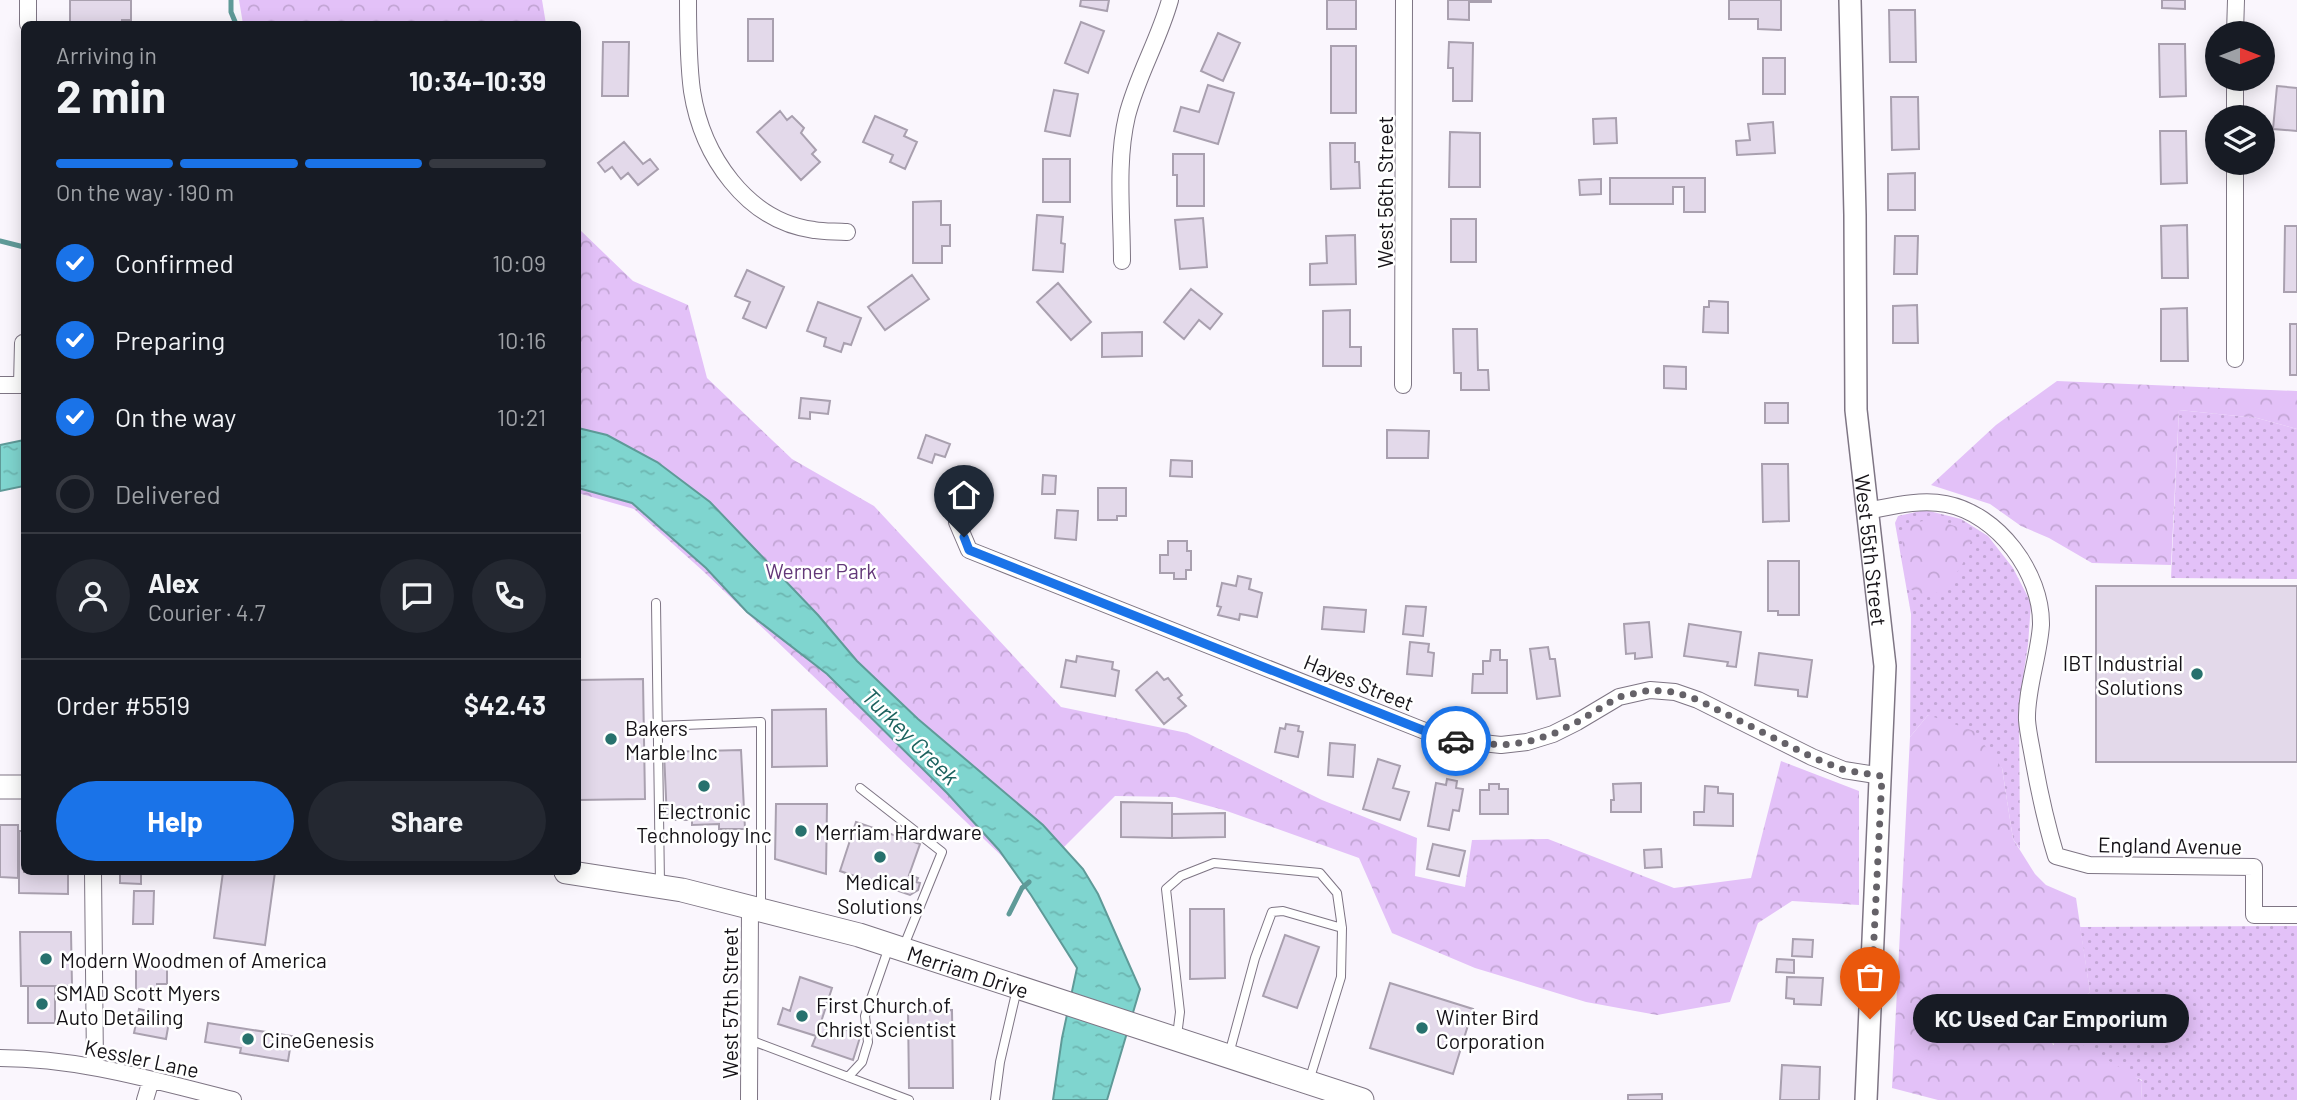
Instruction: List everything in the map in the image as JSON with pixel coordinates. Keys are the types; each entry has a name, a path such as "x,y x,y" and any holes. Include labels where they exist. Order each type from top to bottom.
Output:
{"main road":[{"path":"0,787 21,787"},
{"name":"Merriam Drive","path":"581,874 756,907 896,946 1362,1100"}],"street":[{"path":"28,0 28,21"},
{"path":"688,0 689,55 694,101 703,131 730,181 753,204 790,224 814,230 846,232"},
{"path":"1122,261 1122,156 1127,118 1137,83 1164,22 1170,0"},
{"name":"West 56th Street","path":"1403,385 1404,0"},
{"name":"West 55th Street","path":"1850,0 1856,215 1856,411 1885,666 1866,1100"},
{"path":"2235,21 2236,0"},
{"path":"2235,175 2235,359"},
{"path":"0,384 21,385"},
{"name":"England Avenue","path":"1867,511 1917,502 1946,504 1972,512 1999,531 2020,560 2037,592 2041,625 2027,719 2043,815 2056,856 2090,865 2254,867 2254,915 2297,915"},
{"name":"Hayes Street","path":"957,522 969,550 1445,739 1501,745 1527,742 1553,734 1619,697 1650,690 1675,692 1698,700 1812,757 1844,770 1882,776"},
{"path":"93,875 95,1066"},
{"name":"West 57th Street","path":"749,1100 756,907"},
{"name":"Kessler Lane","path":"0,1058 27,1058 95,1066 233,1100"},
{"path":"145,1100 151,1080"}],"lane":[{"path":"656,603 660,887"},
{"path":"659,726 761,722 756,907"},
{"path":"848,1077 862,1062 868,1042 865,1016 942,852 860,788"},
{"path":"1177,1039 1180,1012 1166,889 1181,876 1214,863 1320,873 1337,893 1342,928 1341,977 1308,1082"},
{"path":"1228,1056 1255,958 1272,912 1283,911 1342,928"},
{"path":"995,1100 1000,1062 1017,986"},
{"path":"750,1040 909,1100"}],"green space":[{"path":"239,0 542,0 546,21 242,21"},
{"name":"Werner Park","path":"581,231 633,281 688,305 707,378 792,459 874,506 1061,707 1187,733 1322,800 1417,838 1415,876 1465,887 1472,840 1548,839 1674,888 1751,878 1781,761 1859,791 1859,905 1792,901 1758,923 1730,1002 1657,1015 1586,1002 1475,968 1392,933 1359,858 1224,810 1175,797 1115,796 1029,882 703,571 634,509 581,494"},
{"path":"2057,381 2297,391 2297,429 2257,418 2179,410 2171,565 2092,563 2049,538 2021,526 1990,504 1931,485 1996,425"},
{"path":"2179,410 2257,418 2297,429 2297,579 2171,578"},
{"path":"1925,510 1961,519 1988,536 2013,568 2031,603 2019,702 2020,849 2013,839 2002,768 1928,715 1910,737 1911,614 1895,523 1898,516"},
{"path":"1935,519 1974,533 1963,563 1949,585 1930,597 1907,588 1902,536 1906,524"},
{"path":"1928,715 1974,731 2002,768 2013,839 2035,874 2046,885 2076,898 2090,992 2048,1027 2053,1045 2083,1045 2142,1081 2141,1100 1938,1100 1892,1088 1910,737"},
{"path":"2297,926 2297,1100 2141,1100 2142,1080 2054,1045 2048,1027 2090,992 2080,927"}],"water":[{"name":"Turkey Creek","path":"581,429 607,435 657,462 710,502 818,615 857,661 918,719 1043,825 1083,869 1098,894 1140,989 1107,1100 1053,1100 1062,1038 1077,968 999,850 947,793 827,674 747,612 706,568 632,503 581,489"},
{"path":"21,441 21,487 0,491 0,445"}],"building":[{"path":"70,0 131,0 131,20 70,21"},
{"path":"1081,0 1109,0 1107,11 1080,6"},
{"path":"1327,0 1356,0 1356,29 1327,29"},
{"path":"1448,0 1491,2 1469,2 1469,20 1448,19"},
{"path":"1729,0 1781,0 1781,30 1758,29 1758,19 1729,19"},
{"path":"2162,0 2185,0 2185,9 2162,8"},
{"path":"1889,10 1915,10 1916,62 1890,62"},
{"path":"748,19 773,19 773,61 748,61"},
{"path":"1081,22 1104,31 1088,73 1065,63"},
{"path":"1218,33 1240,43 1223,81 1201,71"},
{"path":"603,42 629,42 628,96 602,96"},
{"path":"1449,42 1473,43 1472,101 1453,101 1453,68 1448,68"},
{"path":"2159,44 2185,44 2186,96 2160,97"},
{"path":"1331,46 1356,46 1356,113 1331,113"},
{"path":"1763,58 1785,58 1785,94 1763,94"},
{"path":"1208,85 1234,93 1218,144 1174,131 1181,107 1199,112"},
{"path":"2277,86 2297,88 2297,131 2275,129"},
{"path":"1054,90 1078,94 1070,136 1045,131"},
{"path":"1891,97 1918,97 1919,149 1892,150"},
{"path":"780,111 787,120 792,116 804,128 801,133 816,150 812,154 820,162 801,180 757,132"},
{"path":"875,116 907,130 904,136 917,142 905,169 890,162 893,155 863,142"},
{"path":"1616,118 1617,143 1594,144 1593,119"},
{"path":"1773,122 1775,153 1737,155 1736,141 1750,140 1748,124"},
{"path":"2160,131 2186,131 2187,183 2161,184"},
{"path":"1450,132 1480,133 1480,187 1449,187"},
{"path":"624,142 643,164 650,159 658,169 638,185 628,173 621,179 612,167 605,172 598,163"},
{"path":"1330,143 1355,143 1360,188 1331,189"},
{"path":"1173,154 1204,154 1204,206 1177,206 1177,175 1173,175"},
{"path":"1043,159 1070,159 1070,202 1043,202"},
{"path":"1915,173 1915,210 1888,210 1888,174"},
{"path":"1610,178 1705,178 1705,212 1684,212 1684,187 1673,187 1673,204 1610,204"},
{"path":"1601,179 1601,194 1580,195 1579,180"},
{"path":"941,201 941,225 950,225 950,246 942,246 942,263 913,263 913,202"},
{"path":"1037,215 1063,217 1063,272 1033,270"},
{"path":"1203,218 1207,267 1180,269 1175,220"},
{"path":"1451,219 1476,219 1476,262 1451,262"},
{"path":"2187,225 2188,278 2162,278 2161,226"},
{"path":"2285,226 2297,226 2297,292 2284,292"},
{"path":"1355,235 1356,284 1310,285 1310,264 1327,263 1326,236"},
{"path":"1895,236 1918,236 1917,274 1894,274"},
{"path":"747,270 784,287 766,328 743,318 750,302 735,296"},
{"path":"912,275 929,299 885,330 868,307"},
{"path":"1058,283 1091,322 1071,340 1037,302"},
{"path":"1191,289 1222,314 1210,329 1199,320 1184,339 1164,322"},
{"path":"1709,301 1728,302 1728,333 1703,332 1704,307 1709,307"},
{"path":"818,302 861,318 851,345 844,343 841,352 824,346 826,338 807,331"},
{"path":"1917,305 1918,343 1893,343 1893,306"},
{"path":"2187,308 2188,361 2161,361 2161,309"},
{"path":"1350,310 1350,347 1361,347 1361,366 1323,366 1323,311"},
{"path":"2290,324 2297,324 2297,375 2290,375"},
{"path":"1453,329 1477,329 1478,370 1488,370 1489,390 1461,390 1461,373 1454,373"},
{"path":"1142,332 1142,356 1102,357 1102,333"},
{"path":"1664,366 1686,367 1686,389 1664,388"},
{"path":"801,398 830,401 828,414 810,412 810,419 799,418"},
{"path":"1765,403 1788,403 1788,423 1765,423"},
{"path":"1387,430 1429,431 1428,458 1387,458"},
{"path":"926,435 950,444 945,457 935,454 932,463 918,458"},
{"path":"1171,460 1192,461 1192,477 1170,476"},
{"path":"1762,464 1788,464 1789,521 1763,522"},
{"path":"1043,475 1056,476 1055,494 1042,494"},
{"path":"1098,488 1126,488 1126,516 1117,516 1117,520 1098,520"},
{"path":"1057,510 1078,511 1076,540 1055,538"},
{"path":"1168,541 1187,541 1187,551 1191,551 1191,570 1186,570 1186,579 1174,579 1174,573 1160,573 1160,555 1168,555"},
{"path":"1768,561 1799,561 1799,615 1778,615 1778,611 1768,611"},
{"path":"1238,576 1251,579 1249,589 1262,593 1257,617 1240,614 1239,620 1218,615 1221,607 1217,606 1222,583 1236,586"},
{"name":"IBT Industrial Solutions","path":"2096,586 2297,586 2297,762 2096,762"},
{"path":"1406,606 1426,607 1423,636 1403,634"},
{"path":"1324,607 1366,610 1364,632 1322,629"},
{"path":"1649,622 1652,657 1635,659 1635,653 1626,654 1624,624"},
{"path":"1689,624 1741,632 1736,667 1727,666 1728,662 1684,656"},
{"path":"1410,642 1429,644 1428,652 1434,653 1432,676 1407,674"},
{"path":"1548,647 1550,659 1555,659 1560,696 1537,699 1530,649"},
{"path":"1491,650 1500,650 1500,660 1507,660 1507,693 1472,693 1473,674 1483,674 1483,661 1490,661"},
{"path":"1759,653 1812,660 1807,697 1798,696 1798,690 1755,685"},
{"path":"1077,656 1113,662 1112,669 1119,671 1115,696 1061,687 1066,660 1076,662"},
{"path":"1157,672 1164,680 1168,678 1182,695 1178,698 1186,706 1164,724 1136,690"},
{"name":"Bakers Marble Inc","path":"643,679 645,799 581,800 581,680"},
{"path":"826,709 827,766 772,767 772,710"},
{"path":"1286,724 1299,726 1298,731 1303,732 1298,757 1275,752 1280,728 1285,729"},
{"path":"1330,743 1355,745 1353,777 1328,775"},
{"name":"Electronic Technology Inc","path":"741,750 745,829 719,829 719,824 692,825 692,820 667,820 664,752"},
{"path":"1378,759 1400,766 1393,788 1409,792 1400,820 1363,809"},
{"path":"1447,779 1457,781 1456,788 1463,789 1459,811 1453,810 1449,830 1428,826 1436,783 1446,785"},
{"path":"1641,783 1641,812 1611,812 1611,800 1614,800 1613,784"},
{"path":"1489,784 1499,784 1499,789 1508,789 1508,814 1480,814 1480,790 1489,790"},
{"path":"1705,786 1718,787 1718,793 1733,794 1733,826 1694,825 1694,812 1704,812"},
{"path":"1121,802 1172,803 1172,838 1121,837"},
{"name":"Merriam Hardware","path":"776,804 827,804 826,874 775,859"},
{"path":"1225,813 1225,837 1172,838 1172,814"},
{"name":"Medical Solutions","path":"856,822 920,844 909,875 918,878 918,890 910,895 840,871"},
{"path":"0,825 18,825 18,878 0,877"},
{"path":"21,831 21,875 68,875 68,894 19,893"},
{"path":"1433,844 1465,851 1459,876 1427,869"},
{"path":"1661,849 1662,867 1645,868 1644,850"},
{"path":"120,875 141,875 141,884 120,883"},
{"path":"223,875 275,875 265,945 214,938"},
{"path":"134,891 154,891 153,924 133,924"},
{"path":"1190,909 1224,909 1225,978 1190,979"},
{"name":"Modern Woodmen of America","path":"20,932 71,932 72,986 21,986"},
{"path":"1285,935 1319,947 1297,1008 1263,996"},
{"path":"1793,939 1813,940 1812,957 1792,956"},
{"path":"1777,959 1794,960 1794,973 1776,972"},
{"path":"167,966 167,984 157,984 157,994 136,994 136,967"},
{"name":"First Church of Christ Scientist","path":"800,977 832,988 821,1022 861,1034 853,1060 812,1046 816,1036 778,1024 783,1008 790,1011"},
{"path":"1787,977 1823,978 1821,1005 1794,1004 1794,999 1786,998"},
{"name":"Winter Bird Corporation","path":"1390,983 1473,1009 1453,1074 1370,1048"},
{"name":"SMAD Scott Myers Auto Detailing","path":"28,986 55,986 55,1023 28,1023"},
{"path":"139,1009 170,1016 166,1039 134,1033"},
{"path":"952,1010 953,1088 909,1088 908,1011"},
{"name":"CineGenesis","path":"208,1023 292,1036 288,1061 240,1053 241,1048 205,1042"},
{"path":"1782,1065 1820,1067 1819,1100 1780,1100"},
{"path":"1662,1094 1662,1100 1628,1100 1628,1095"}],"waterway":[{"path":"231,0 231,12 235,21"},
{"path":"0,241 21,246"},
{"path":"1009,914 1022,888 1029,882"}],"way so far":[{"path":"1456,741 1501,745 1527,742 1553,734 1619,697 1650,690 1675,692 1698,700 1812,757 1844,770 1882,776 1870,1019"}],"place":[{"name":"IBT Industrial Solutions","path":"2197,674"},
{"name":"Bakers Marble Inc","path":"611,739"},
{"name":"Electronic Technology Inc","path":"704,786"},
{"name":"Merriam Hardware","path":"801,831"},
{"name":"Medical Solutions","path":"880,857"},
{"name":"Modern Woodmen of America","path":"46,959"},
{"name":"SMAD Scott Myers Auto Detailing","path":"42,1004"},
{"name":"First Church of Christ Scientist","path":"802,1016"},
{"name":"KC Used Car Emporium","path":"1870,1019"},
{"name":"Winter Bird Corporation","path":"1422,1028"},
{"name":"CineGenesis","path":"248,1039"}],"route":[{"path":"964,537 969,550 1445,739 1456,741"}]}
